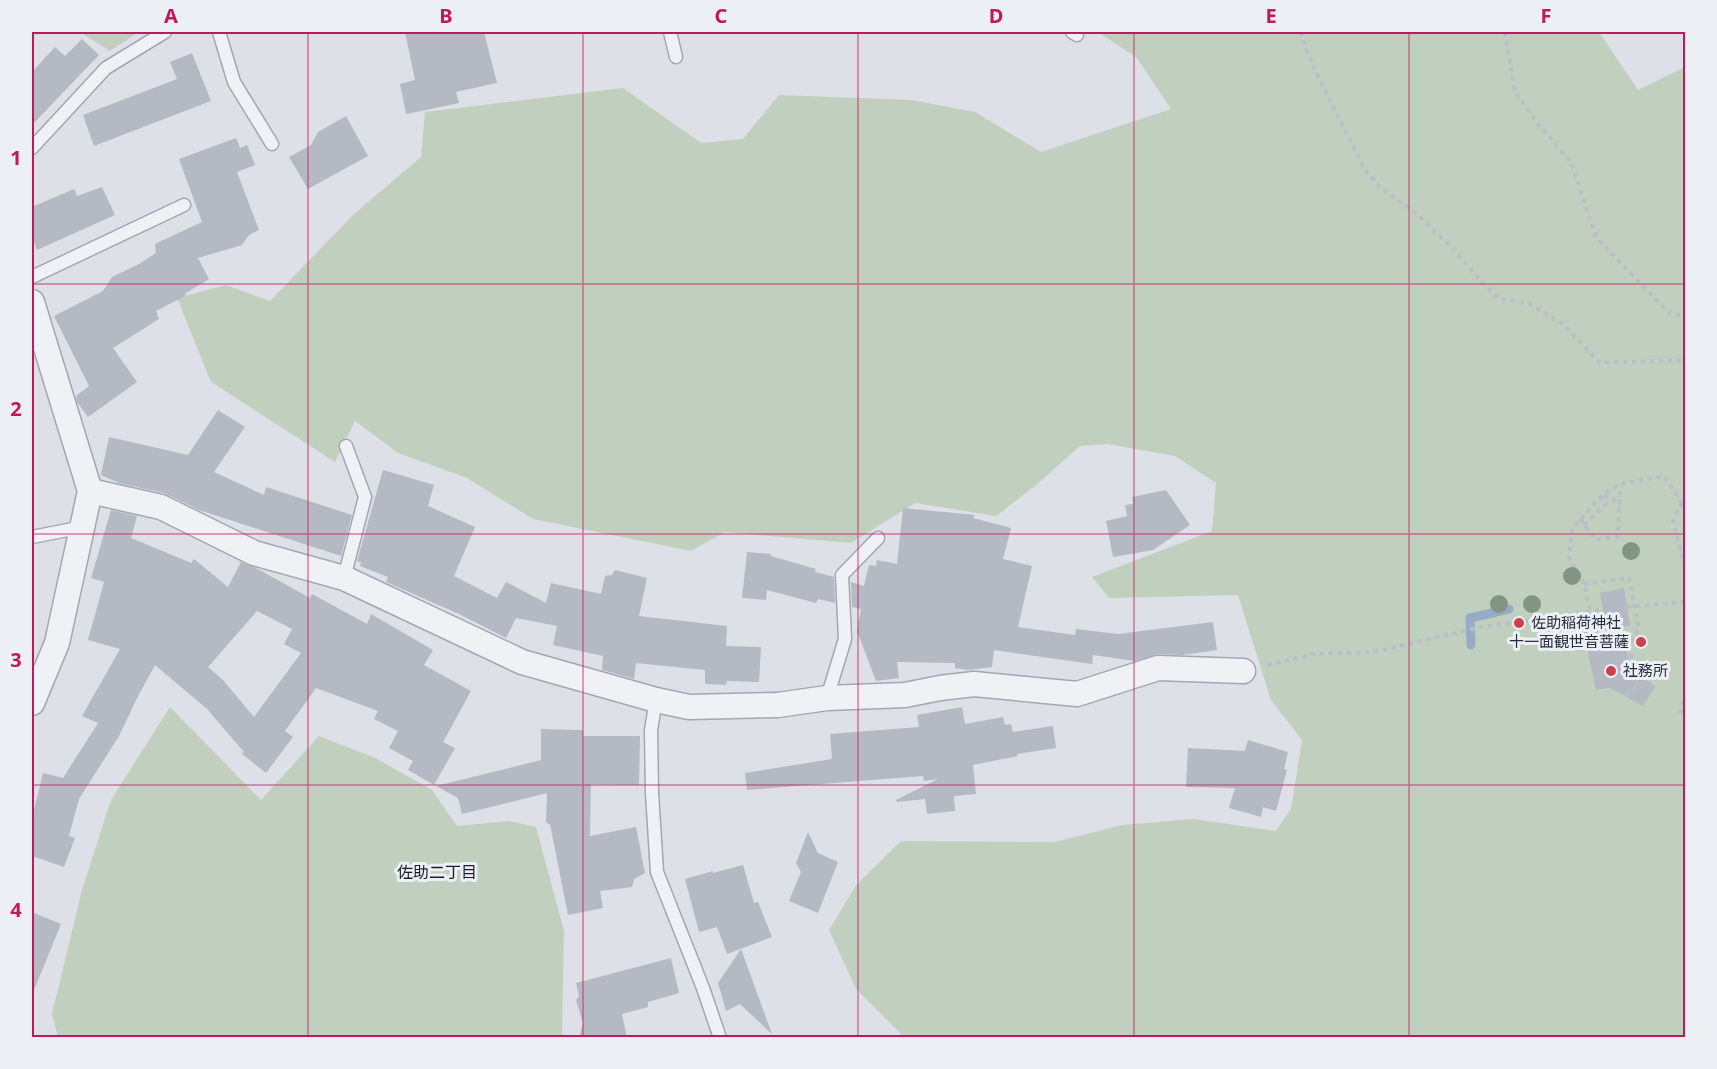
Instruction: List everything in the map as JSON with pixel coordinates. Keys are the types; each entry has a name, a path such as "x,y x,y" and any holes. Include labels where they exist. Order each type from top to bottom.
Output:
{"street":[{"path":"32,303 90,491 57,643 32,703"},
{"path":"90,491 161,507 254,553 344,578 522,663 656,700 689,706 778,705 827,698 905,695 974,684 1077,694 1158,668 1243,671"}],"lane":[{"path":"32,148 106,68 165,32"},
{"path":"219,32 234,82 272,144"},
{"path":"670,32 676,57"},
{"path":"32,277 184,205"},
{"path":"344,578 365,497 346,446"},
{"path":"32,537 83,527"},
{"path":"827,698 845,639 842,575 878,538"},
{"path":"656,700 651,740 657,872 703,988 720,1038"}],"path":[{"path":"1300,32 1312,64 1365,171 1380,187 1417,214 1499,299 1530,304 1563,324 1600,363 1686,360"},
{"path":"1505,32 1515,92 1538,124 1571,162 1596,237 1670,314 1686,317"},
{"path":"1584,584 1629,578 1639,628 1629,645 1610,652 1599,651 1584,584 1569,557 1572,529 1602,496 1620,484 1664,476 1684,502 1677,510 1673,522 1686,571"},
{"path":"1580,519 1596,540 1618,536 1620,491"},
{"path":"1602,496 1613,499 1620,507"},
{"path":"1584,525 1606,504 1602,496"},
{"path":"1627,607 1686,602"},
{"path":"1243,671 1314,654 1374,652 1476,628 1603,610"},
{"path":"1557,616 1559,624"},
{"path":"1625,696 1638,686 1629,645"},
{"path":"1680,714 1686,693"}],"green space":[{"path":"80,32 139,32 110,51"},
{"path":"1098,32 1599,32 1638,90 1685,67 1685,1037 904,1037 856,989 829,930 857,884 901,841 1055,842 1122,825 1194,819 1276,831 1291,809 1302,740 1271,700 1238,595 1109,598 1092,577 1212,531 1216,483 1175,456 1107,444 1080,446 1035,486 996,516 915,503 851,543 725,532 691,551 533,519 467,478 398,453 355,421 335,462 211,382 177,298 226,285 270,301 354,214 421,157 425,112 623,88 701,143 743,139 779,95 912,100 975,112 1041,152 1171,109 1137,58"},
{"path":"170,707 261,800 319,736 375,758 432,790 457,826 509,821 536,827 564,931 562,1037 58,1037 52,1014 82,890 111,800"}],"building":[{"path":"405,32 484,32 497,83 456,92 459,103 406,114 400,84 415,80"},
{"path":"82,39 99,55 32,125 32,72 55,47 65,56"},
{"path":"192,53 211,101 94,146 83,115 177,79 170,62"},
{"path":"346,116 368,156 308,189 289,157 311,145 318,132"},
{"path":"236,138 240,148 247,145 255,165 237,172 259,230 249,235 242,245 198,258 209,279 186,293 185,296 156,311 159,319 113,348 137,382 88,417 77,402 76,396 89,386 54,316 103,291 112,277 156,253 155,244 202,222 179,159"},
{"path":"102,187 115,215 37,250 32,237 32,207 74,189 77,196"},
{"path":"218,410 245,427 214,472 264,495 266,487 352,515 341,556 199,510 164,493 119,483 101,475 109,437 188,455"},
{"path":"383,470 434,485 428,506 475,527 454,576 497,598 506,582 546,603 551,583 601,594 605,576 612,575 615,570 647,578 639,616 727,626 726,646 761,647 759,682 727,681 726,685 705,684 705,670 636,663 634,679 602,670 603,656 553,645 557,626 516,618 506,638 459,614 386,582 388,577 360,566 361,562 357,561"},
{"path":"1166,490 1190,525 1153,550 1113,557 1106,521 1127,516 1125,505 1133,504 1132,497"},
{"path":"903,508 975,515 973,518 1011,528 1003,559 1032,566 1018,627 1075,635 1076,629 1118,634 1213,622 1217,650 1182,655 1158,654 1135,661 1093,655 1092,664 994,650 992,667 968,670 955,668 955,663 897,662 899,678 876,681 857,631 861,609 852,607 851,582 864,586 869,565 876,566 877,560 897,564"},
{"path":"111,510 137,516 131,538 191,563 194,559 228,587 241,562 310,598 312,594 367,624 371,614 433,650 424,665 471,691 443,742 455,748 434,785 408,770 413,761 389,748 398,731 374,719 378,711 316,688 285,731 293,737 266,773 242,754 244,752 207,709 155,665 119,736 79,799 69,836 75,838 64,867 32,856 32,818 43,773 63,778 98,723 82,716 120,649 88,640 104,582 91,578","holes":["257,611 292,629 284,644 301,653 254,717 223,680 208,667"]},
{"path":"747,552 771,554 771,556 816,569 815,572 834,577 835,603 818,599 816,603 767,590 766,600 742,598"},
{"path":"1624,588 1630,625 1622,627 1631,671 1656,686 1643,706 1610,688 1596,690 1581,620 1604,616 1600,593"},
{"path":"962,707 965,724 1003,717 1005,725 1011,724 1013,732 1053,726 1056,748 1017,754 1018,756 973,765 976,794 954,796 955,811 927,814 925,799 897,802 896,800 938,779 924,781 923,776 747,790 745,773 832,759 830,734 919,727 917,715"},
{"path":"541,729 583,730 583,736 640,736 639,785 591,784 590,836 636,827 645,873 634,879 632,887 600,891 603,908 568,915 550,824 546,823 547,793 462,814 458,798 436,786 541,760"},
{"path":"1248,740 1288,752 1284,769 1287,770 1276,811 1263,807 1261,817 1229,808 1235,788 1186,787 1188,748 1245,751"},
{"path":"808,832 818,853 838,862 818,913 789,901 801,872 796,863"},
{"path":"743,865 754,903 758,902 772,937 727,954 717,927 699,932 685,879"},
{"path":"32,912 61,924 32,995"},
{"path":"741,949 772,1034 740,1004 726,1011 718,983"},
{"path":"671,958 679,993 648,1002 648,1007 622,1014 627,1038 579,1038 583,1023 576,1000 579,996 576,983"}],"waterway":[{"path":"1471,645 1470,618 1509,609"}],"place":[{"name":"佐助稲荷神社","path":"1519,623"},
{"name":"十一面観世音菩薩","path":"1641,642"},
{"name":"社務所","path":"1611,671"}],"district":[{"name":"佐助二丁目","path":"437,872"}]}
